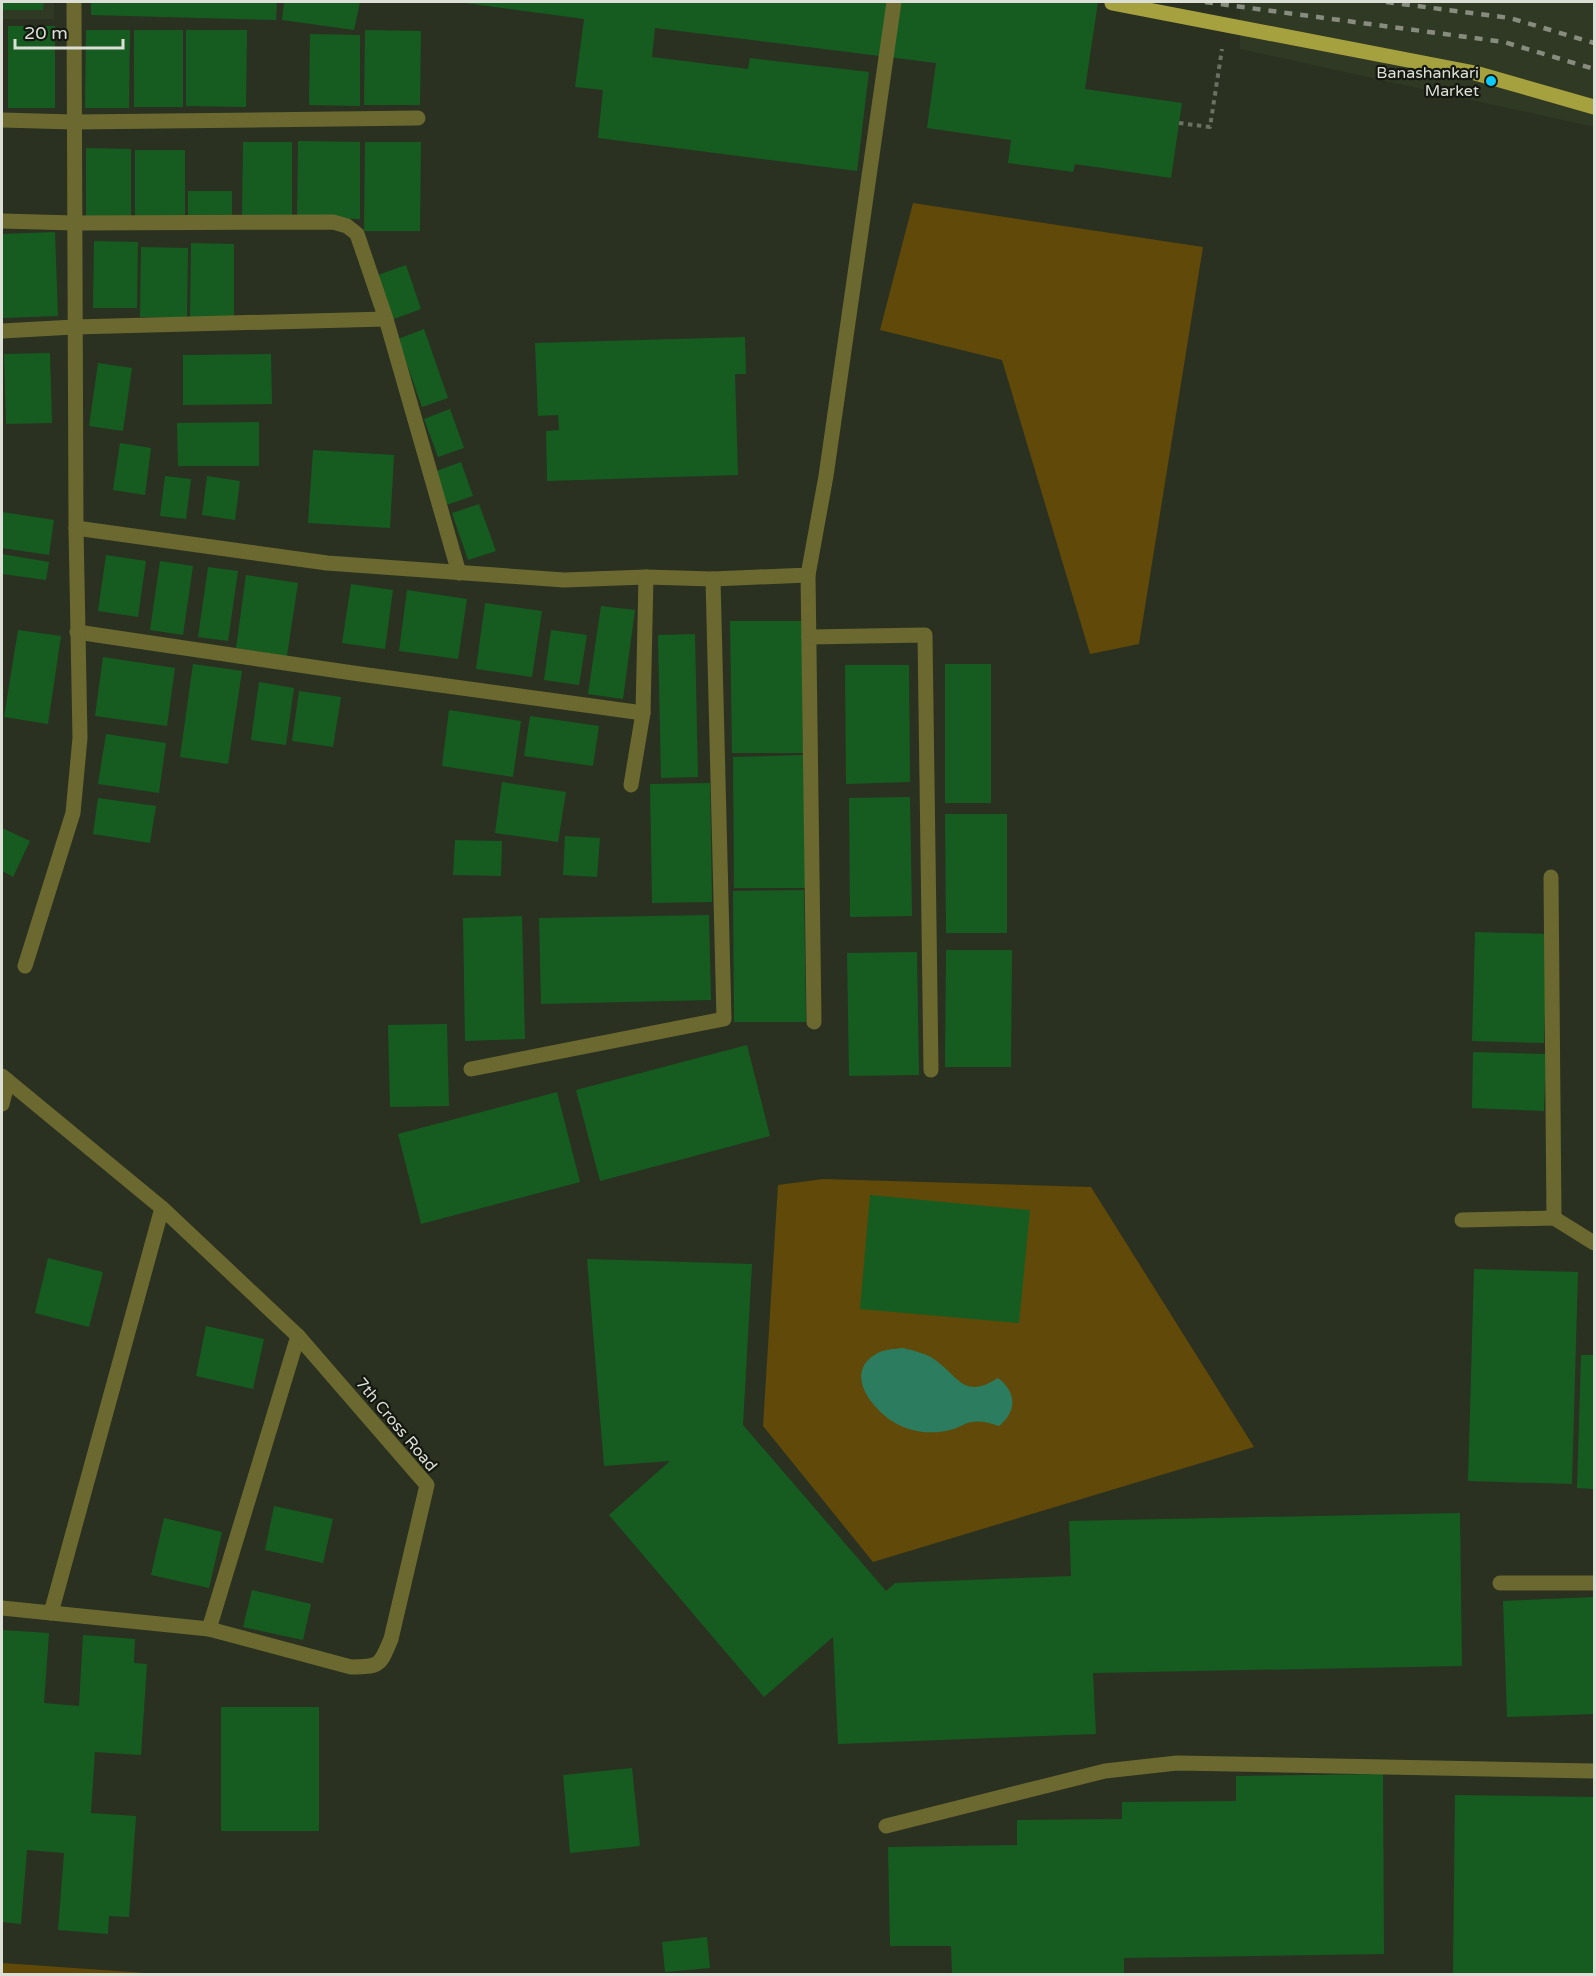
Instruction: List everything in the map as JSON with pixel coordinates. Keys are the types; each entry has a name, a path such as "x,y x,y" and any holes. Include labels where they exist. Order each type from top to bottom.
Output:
{"main road":[{"path":"1112,2 1474,73 1594,107"}],"street":[{"path":"25,966 73,813 80,738 76,528 74,2"},
{"path":"814,1022 808,574 828,464 894,2"},
{"path":"2,120 73,122 418,118"},
{"path":"2,221 333,222 347,226 357,234 386,319 459,573"},
{"path":"2,331 386,319"},
{"path":"76,528 327,563 564,580 646,577 713,579 808,574"},
{"path":"631,785 643,713 646,577"},
{"path":"471,1069 724,1019 713,579"},
{"path":"78,632 365,675 643,713"},
{"path":"808,637 925,635 931,1070"},
{"path":"1551,877 1554,1218"},
{"path":"2,1104 5,1078"},
{"name":"7th Cross Road","path":"2,1608 209,1629 351,1667 373,1667 382,1660 391,1639 427,1485 298,1336 162,1208 5,1078"},
{"path":"51,1613 162,1208"},
{"path":"1462,1220 1554,1218 1594,1243"},
{"path":"209,1629 298,1336"},
{"path":"1500,1583 1594,1583"},
{"path":"886,1826 1105,1770 1137,1766 1177,1763 1594,1771"}],"path":[{"path":"1179,123 1210,127 1226,24"}],"shaded area":[{"path":"2,2 54,2 54,19 2,19"},
{"name":"Banashankari Market","path":"1240,2 1594,2 1594,127 1240,49"},
{"path":"913,203 1203,247 1139,644 1090,654 1002,360 880,330"},
{"path":"823,1179 1091,1187 1254,1447 873,1562 763,1426 778,1185"},
{"path":"903,1348 930,1357 959,1381 971,1387 987,1384 998,1378 1009,1389 1012,1408 1009,1415 999,1426 986,1422 972,1422 952,1430 935,1432 920,1432 892,1421 869,1399 861,1380 862,1371 867,1362 876,1354"},
{"path":"2,1963 146,1973 146,1974 2,1974"}],"building":[{"path":"2,2 44,2 43,10 2,10"},
{"path":"91,2 277,2 276,20 91,15"},
{"path":"284,2 360,2 354,30 282,20"},
{"path":"457,2 1098,2 1085,89 1182,103 1171,178 1075,164 1073,172 1008,163 1011,140 927,128 936,63 655,28 652,57 748,69 750,58 869,72 857,171 598,138 603,90 575,87 584,19"},
{"path":"8,26 55,26 55,108 8,108"},
{"path":"86,30 130,30 129,108 85,108"},
{"path":"134,30 183,30 183,107 134,107"},
{"path":"186,30 247,30 246,107 186,106"},
{"path":"365,30 421,31 420,105 364,105"},
{"path":"310,34 360,35 360,106 309,105"},
{"path":"298,141 360,142 360,219 297,218"},
{"path":"243,142 292,142 292,219 242,218"},
{"path":"365,142 421,142 420,231 364,231"},
{"path":"86,148 131,149 131,219 86,219"},
{"path":"135,150 185,150 185,219 135,219"},
{"path":"188,191 232,191 232,219 188,218"},
{"path":"55,232 58,316 2,318 2,234"},
{"path":"94,241 138,242 137,308 93,308"},
{"path":"191,243 234,244 234,318 190,318"},
{"path":"141,247 188,248 187,318 140,317"},
{"path":"406,265 421,309 394,319 378,275"},
{"path":"424,329 448,398 422,407 398,339"},
{"path":"745,337 746,374 735,374 738,475 547,481 546,431 559,430 558,415 538,416 535,343"},
{"path":"50,353 52,423 6,424 4,354"},
{"path":"271,354 272,404 183,405 183,355"},
{"path":"98,363 132,368 123,431 89,426"},
{"path":"450,409 464,448 438,457 424,419"},
{"path":"259,422 259,466 178,466 177,423"},
{"path":"120,443 151,448 145,495 113,490"},
{"path":"313,450 394,455 390,528 308,523"},
{"path":"461,462 473,496 443,506 431,473"},
{"path":"165,476 191,479 186,519 160,516"},
{"path":"207,476 240,481 235,520 202,515"},
{"path":"479,504 496,551 468,560 452,513"},
{"path":"2,512 54,520 49,555 2,548"},
{"path":"2,554 49,562 46,580 2,574"},
{"path":"106,555 146,561 138,617 98,611"},
{"path":"160,561 193,566 183,635 150,630"},
{"path":"208,567 238,571 228,641 198,637"},
{"path":"246,575 298,583 287,656 236,648"},
{"path":"351,584 393,590 385,649 342,643"},
{"path":"407,590 467,599 458,659 399,651"},
{"path":"485,603 542,611 532,677 476,669"},
{"path":"601,606 635,610 623,699 588,694"},
{"path":"730,621 802,621 803,753 732,753"},
{"path":"18,630 61,636 48,724 4,717"},
{"path":"551,630 587,635 579,685 544,680"},
{"path":"695,634 698,777 661,778 658,635"},
{"path":"103,657 175,668 167,726 95,716"},
{"path":"193,664 242,671 228,764 180,757"},
{"path":"945,664 991,664 991,803 945,803"},
{"path":"845,665 909,665 910,782 846,784"},
{"path":"259,682 294,688 286,745 251,740"},
{"path":"299,691 341,697 333,747 292,741"},
{"path":"449,710 521,721 513,777 442,766"},
{"path":"530,716 599,726 593,766 524,756"},
{"path":"106,734 166,743 159,793 98,784"},
{"path":"804,755 806,888 734,888 733,757"},
{"path":"502,782 566,792 558,842 495,833"},
{"path":"710,783 712,902 652,903 650,784"},
{"path":"910,797 912,916 850,917 849,798"},
{"path":"98,798 156,806 150,843 93,834"},
{"path":"945,814 1007,814 1007,933 946,933"},
{"path":"2,828 30,841 13,877 2,871"},
{"path":"565,836 600,838 597,877 563,875"},
{"path":"455,840 502,841 501,876 453,875"},
{"path":"804,890 806,1022 734,1022 733,891"},
{"path":"709,915 711,1000 541,1004 539,918"},
{"path":"522,916 525,1039 465,1041 463,918"},
{"path":"1475,932 1547,934 1544,1043 1472,1041"},
{"path":"946,950 1012,950 1011,1067 945,1067"},
{"path":"917,952 919,1075 849,1076 847,953"},
{"path":"447,1024 449,1106 390,1107 388,1025"},
{"path":"747,1045 770,1136 600,1181 576,1090"},
{"path":"1473,1052 1546,1054 1544,1111 1472,1108"},
{"path":"557,1092 580,1182 421,1224 398,1134"},
{"path":"870,1195 1030,1210 1019,1323 860,1309"},
{"path":"48,1258 103,1272 89,1327 35,1313"},
{"path":"587,1259 752,1264 743,1425 886,1591 895,1583 1071,1576 1069,1521 1460,1513 1462,1666 1093,1673 1096,1734 838,1744 833,1637 764,1697 609,1515 670,1461 604,1466"},
{"path":"1474,1269 1578,1272 1572,1484 1468,1481"},
{"path":"206,1326 264,1339 253,1389 196,1376"},
{"path":"1581,1355 1594,1355 1594,1489 1577,1488"},
{"path":"274,1506 333,1519 323,1563 265,1550"},
{"path":"164,1518 222,1532 209,1588 151,1575"},
{"path":"252,1590 311,1604 303,1640 243,1627"},
{"path":"1594,1597 1594,1714 1507,1717 1503,1601"},
{"path":"2,1630 49,1633 44,1703 79,1706 83,1635 135,1639 134,1663 147,1664 141,1755 95,1752 91,1813 136,1816 129,1917 109,1916 108,1934 58,1930 64,1853 27,1850 21,1924 2,1922"},
{"path":"221,1707 319,1707 319,1831 221,1831"},
{"path":"632,1768 640,1846 570,1853 563,1775"},
{"path":"1383,1774 1384,1954 1124,1958 1124,1974 952,1974 951,1946 890,1946 888,1847 1017,1845 1017,1820 1122,1819 1122,1802 1236,1801 1236,1776"},
{"path":"1455,1795 1594,1797 1594,1974 1453,1974"},
{"path":"707,1937 710,1968 665,1972 662,1942"}],"railway":[{"path":"1205,2 1504,42 1594,69"},
{"path":"1386,2 1510,18 1594,43"}],"place":[{"name":"Banashankari Market","path":"1491,81"}]}
